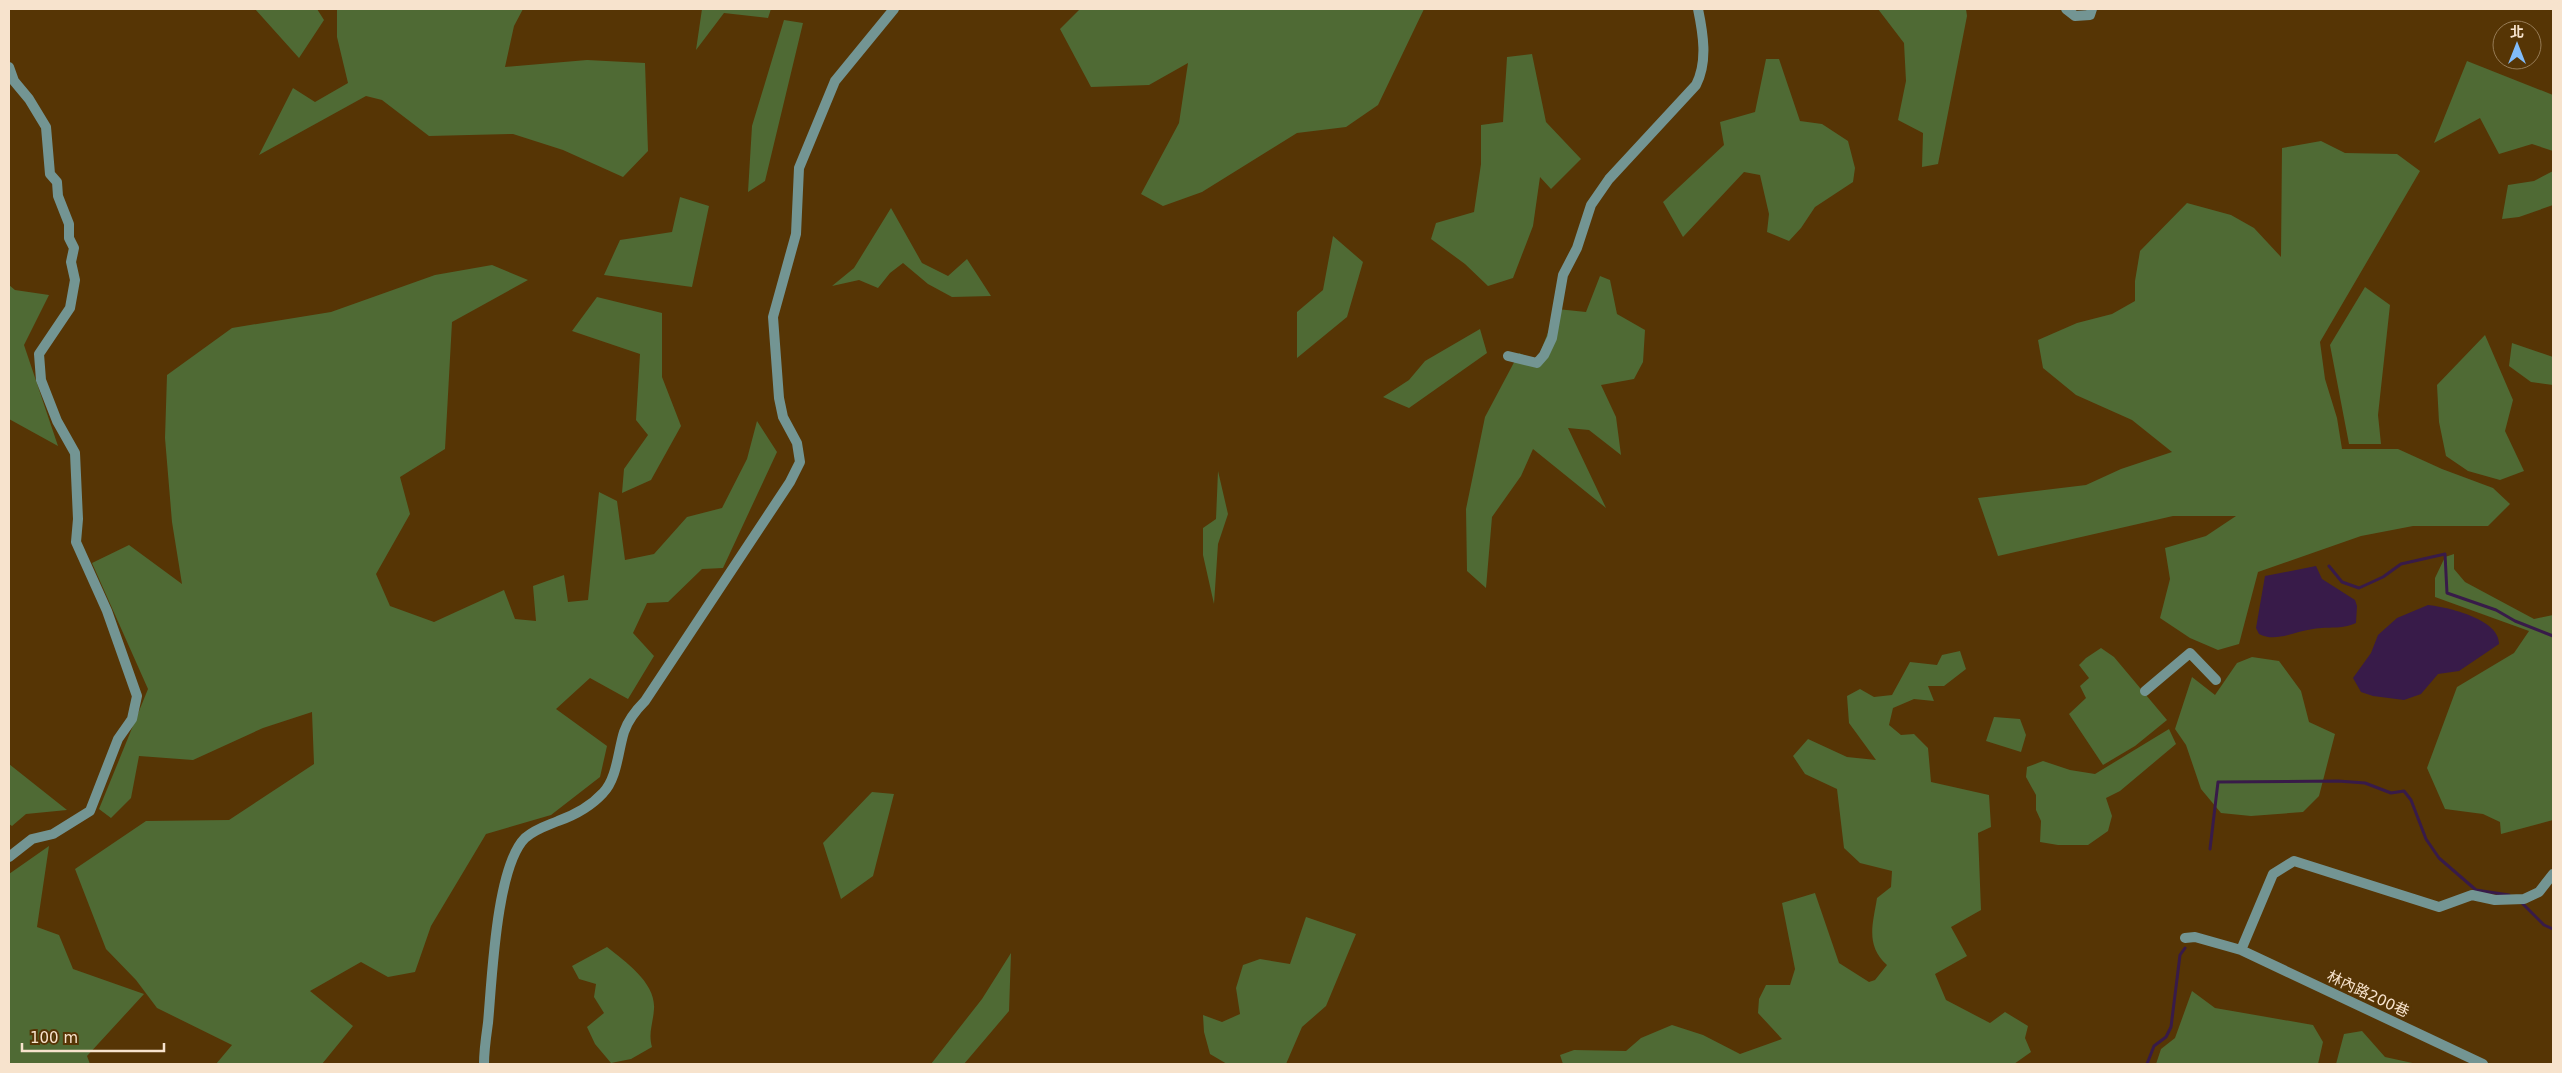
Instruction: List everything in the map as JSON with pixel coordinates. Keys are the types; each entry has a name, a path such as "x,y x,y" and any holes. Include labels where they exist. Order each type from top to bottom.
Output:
{"street":[{"path":"484,1064 492,963 507,872 514,853 534,830 583,810 605,792 616,765 624,731 632,716 644,701 785,490 800,462 797,443 783,417 778,398 773,317 796,234 799,168 835,81 894,9"},
{"path":"1508,356 1537,363 1544,354 1552,338 1563,275 1577,248 1591,205 1609,179 1696,85 1702,69 1703,42 1698,9"},
{"path":"2066,9 2075,16 2090,15 2092,9"},
{"path":"9,68 14,81 29,99 46,127 50,174 57,182 58,196 69,224 69,238 74,248 71,262 75,280 70,308 39,354 41,380 57,421 75,453 78,519 76,542 107,611 137,696 132,719 118,739 90,811 53,834 32,839 9,857"},
{"path":"2145,691 2190,653 2216,680"},
{"path":"2241,950 2274,874 2283,866 2294,861 2439,906 2472,895 2495,900 2524,899 2539,892 2553,874"},
{"name":"林內路200巷","path":"2186,938 2195,937 2241,950 2483,1064"}],"green space":[{"path":"255,9 317,9 324,20 299,58"},
{"path":"337,9 523,9 514,26 505,67 587,60 645,63 648,151 623,177 563,150 513,134 429,136 382,100 366,96 259,155 293,88 315,102 348,83 337,37"},
{"path":"702,9 771,9 768,18 724,13 696,50"},
{"path":"1080,9 1424,9 1378,105 1346,127 1297,133 1202,192 1163,206 1141,194 1179,123 1188,63 1149,85 1091,87 1060,29"},
{"path":"1878,9 1966,9 1967,16 1938,164 1922,167 1923,133 1898,120 1906,81 1904,43"},
{"path":"784,20 803,23 765,181 748,192 752,126"},
{"path":"1532,54 1546,122 1581,159 1551,189 1540,177 1533,226 1513,278 1488,286 1465,264 1431,239 1436,223 1474,212 1481,164 1481,125 1503,122 1507,57"},
{"path":"1766,59 1779,59 1800,121 1822,124 1848,141 1855,168 1853,182 1815,207 1801,228 1789,241 1767,232 1769,214 1760,175 1744,172 1683,237 1663,202 1724,145 1720,122 1755,112"},
{"path":"2467,61 2553,95 2553,151 2532,144 2499,154 2480,118 2434,143"},
{"path":"2321,141 2345,153 2397,154 2420,171 2320,342 2325,379 2337,418 2342,449 2398,449 2442,469 2493,488 2510,504 2488,526 2413,526 2361,536 2258,572 2239,644 2218,650 2190,638 2160,618 2170,579 2165,548 2206,536 2236,516 2173,516 1998,556 1978,498 2086,485 2121,469 2172,452 2132,420 2076,395 2043,368 2038,340 2077,323 2112,314 2135,301 2135,281 2140,251 2187,203 2231,215 2254,228 2281,257 2282,148"},
{"path":"2553,171 2553,205 2519,217 2502,219 2508,185 2534,181"},
{"path":"680,197 709,206 692,287 604,275 620,240 672,232"},
{"path":"891,208 922,263 948,276 967,259 991,296 952,297 928,284 903,263 890,273 878,288 859,280 832,286 854,268"},
{"path":"1333,236 1363,262 1347,317 1297,358 1297,312 1323,290"},
{"path":"492,265 528,280 452,322 445,449 400,477 410,514 376,574 390,606 434,622 504,590 515,619 536,621 533,586 564,575 568,602 588,600 599,492 617,501 625,560 654,554 687,517 722,508 747,459 757,421 777,452 723,568 702,569 668,602 647,603 633,633 654,656 628,699 590,678 556,709 607,746 600,777 551,815 486,834 431,926 415,972 388,977 361,962 310,991 353,1026 322,1064 216,1064 232,1045 157,1008 136,980 106,949 75,869 146,821 229,820 314,764 312,712 263,728 193,760 139,756 131,798 111,818 99,809 148,689 92,563 129,545 182,584 172,522 165,438 167,375 232,328 331,312 435,275"},
{"path":"1600,276 1610,280 1617,314 1645,330 1643,362 1634,379 1601,385 1616,417 1621,455 1589,430 1568,428 1606,508 1533,449 1521,476 1492,517 1486,588 1467,571 1466,509 1485,417 1519,353 1537,361 1557,309 1586,312"},
{"path":"9,285 15,290 49,295 24,345 58,446 9,419"},
{"path":"2365,287 2390,305 2378,415 2381,444 2349,444 2330,345"},
{"path":"597,297 662,313 662,377 681,426 651,480 622,493 624,469 648,435 636,420 640,354 572,331"},
{"path":"1480,329 1487,353 1409,408 1383,397 1409,380 1425,361"},
{"path":"2485,335 2513,400 2505,431 2524,471 2500,480 2468,471 2446,456 2439,422 2437,385"},
{"path":"2512,343 2553,357 2553,385 2531,382 2509,366"},
{"path":"1218,471 1228,514 1218,544 1214,604 1203,555 1203,528 1216,519"},
{"path":"2454,554 2454,569 2465,582 2534,619 2553,615 2553,820 2501,834 2500,822 2483,814 2445,809 2427,768 2457,687 2514,653 2529,631 2435,597 2435,578 2445,557"},
{"path":"2101,648 2114,657 2167,720 2135,746 2103,765 2069,714 2086,698 2080,686 2089,678 2079,665"},
{"path":"1960,651 1966,669 1944,686 1928,686 1934,701 1914,699 1893,708 1889,725 1901,735 1914,734 1928,748 1931,782 1989,795 1991,827 1978,833 1981,910 1951,927 1967,956 1935,974 1946,1000 1990,1023 2005,1012 2028,1026 2025,1038 2031,1052 2014,1064 1563,1064 1560,1055 1574,1050 1626,1051 1641,1038 1672,1025 1703,1035 1740,1054 1782,1039 1758,1013 1759,999 1766,985 1790,985 1795,969 1782,903 1815,893 1839,963 1869,982 1875,980 1887,965 1880,957 1873,942 1874,917 1877,898 1891,887 1892,871 1860,863 1844,848 1837,789 1805,774 1793,756 1808,739 1847,757 1876,760 1849,723 1847,696 1860,689 1874,697 1892,695 1910,662 1937,665 1942,655"},
{"path":"2252,657 2279,661 2301,691 2309,722 2335,734 2319,796 2303,812 2251,816 2221,813 2201,789 2186,745 2175,729 2192,677 2215,695 2237,663"},
{"path":"1994,717 2020,719 2026,735 2021,752 1986,741"},
{"path":"2169,729 2176,744 2120,791 2106,798 2112,816 2108,831 2088,845 2058,845 2040,842 2041,821 2036,810 2036,795 2026,777 2027,767 2043,761 2070,770 2095,774"},
{"path":"9,764 67,810 26,814 12,826 9,824"},
{"path":"872,792 894,794 873,876 841,899 823,843"},
{"path":"49,846 37,927 59,935 73,969 144,994 87,1056 90,1064 9,1064 9,874"},
{"path":"1306,917 1356,934 1326,1006 1302,1027 1286,1064 1227,1064 1210,1054 1204,1032 1203,1015 1222,1022 1240,1014 1236,988 1243,965 1260,959 1290,964"},
{"path":"607,947 631,966 645,982 653,999 654,1009 651,1033 652,1047 631,1059 611,1063 595,1044 587,1027 604,1013 594,997 596,984 579,979 572,966"},
{"path":"1011,953 1009,1011 964,1064 931,1064 982,999"},
{"path":"2192,991 2215,1008 2313,1025 2323,1042 2318,1064 2156,1064 2161,1049 2175,1038"},
{"path":"2362,1031 2385,1057 2417,1064 2336,1064 2344,1034"}],"shaded area":[{"path":"2316,566 2322,579 2355,600 2357,606 2356,623 2306,630 2279,637 2259,634 2256,628 2265,576"},
{"path":"2428,605 2447,608 2482,621 2497,635 2499,644 2459,671 2438,674 2421,694 2404,700 2373,696 2361,692 2353,678 2371,653 2378,635 2397,618"}],"waterway":[{"path":"2329,566 2342,582 2359,588 2383,577 2401,564 2445,554 2447,593 2496,610 2515,621 2553,636"},
{"path":"2210,849 2218,782 2338,781 2365,783 2391,793 2404,791 2411,800 2426,839 2439,858 2476,890 2509,895"},
{"path":"2522,903 2544,925 2553,929"},
{"path":"2147,1064 2154,1046 2166,1037 2171,1027 2180,955 2185,948"}]}
